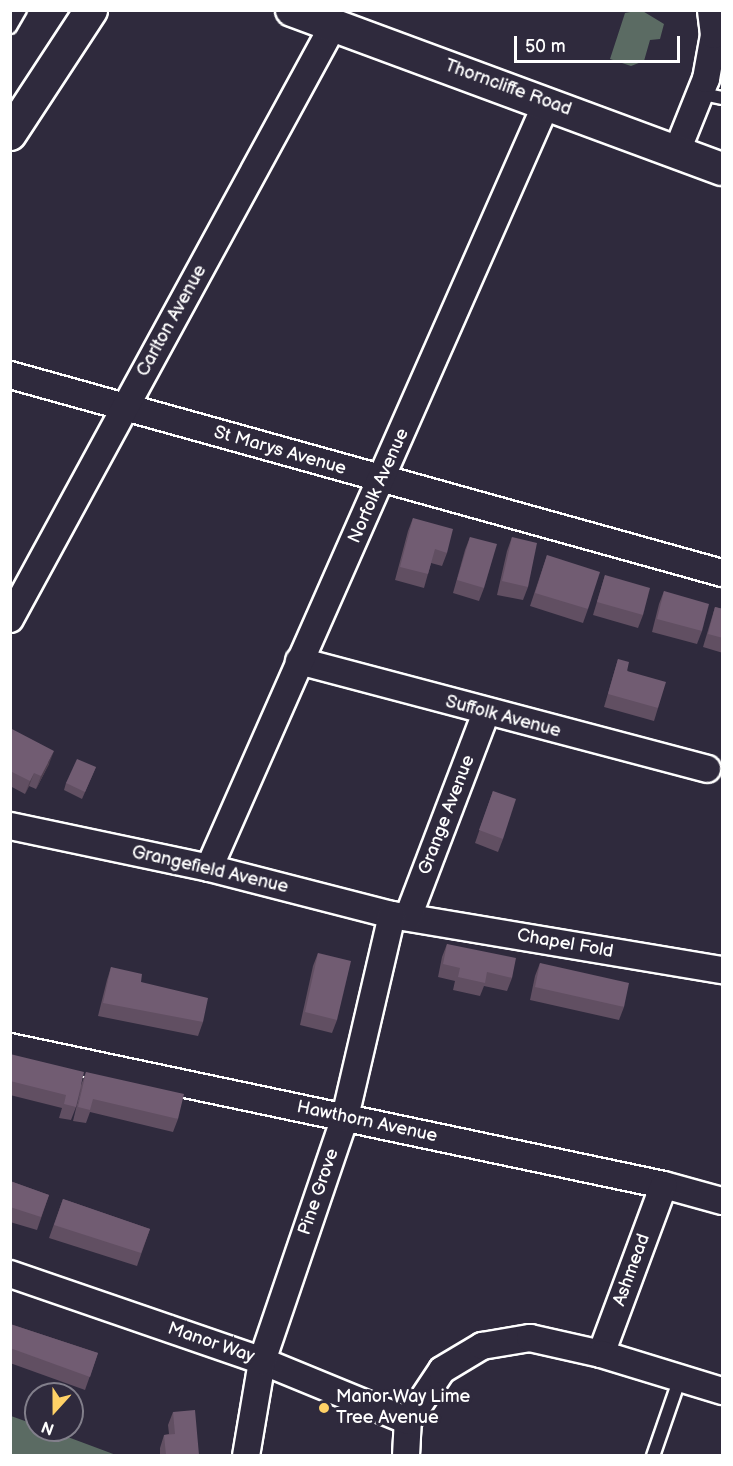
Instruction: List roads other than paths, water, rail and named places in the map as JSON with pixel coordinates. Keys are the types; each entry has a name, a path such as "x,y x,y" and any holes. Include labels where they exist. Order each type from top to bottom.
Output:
{"street":[{"path":"10,134 91,10"},
{"name":"Thorncliffe Road","path":"292,10 723,168"},
{"path":"677,151 713,96 714,36 711,10"},
{"name":"Carlton Avenue","path":"10,619 334,24"},
{"name":"Norfolk Avenue","path":"209,868 299,661 383,480 547,102"},
{"name":"St Marys Avenue","path":"10,375 723,573"},
{"name":"Suffolk Avenue","path":"299,661 486,713 707,769"},
{"name":"Grange Avenue","path":"400,916 486,713"},
{"name":"Grangefield Avenue","path":"10,826 209,868 400,916"},
{"name":"Chapel Fold","path":"400,916 723,970"},
{"name":"Pine Grove","path":"246,1455 262,1361 345,1117 400,916"},
{"name":"Hawthorn Avenue","path":"10,1047 664,1185 723,1201"},
{"name":"Ashmead","path":"601,1354 664,1185"},
{"name":"Manor Way","path":"10,1274 262,1361 408,1420"},
{"path":"406,1455 408,1420 442,1370 482,1346 530,1338 601,1354 723,1391"}],"lane":[{"path":"10,27 20,10"},
{"path":"653,1455 680,1378"}],"place":[{"name":"Manor Way Lime Tree Avenue","path":"324,1408"}]}
